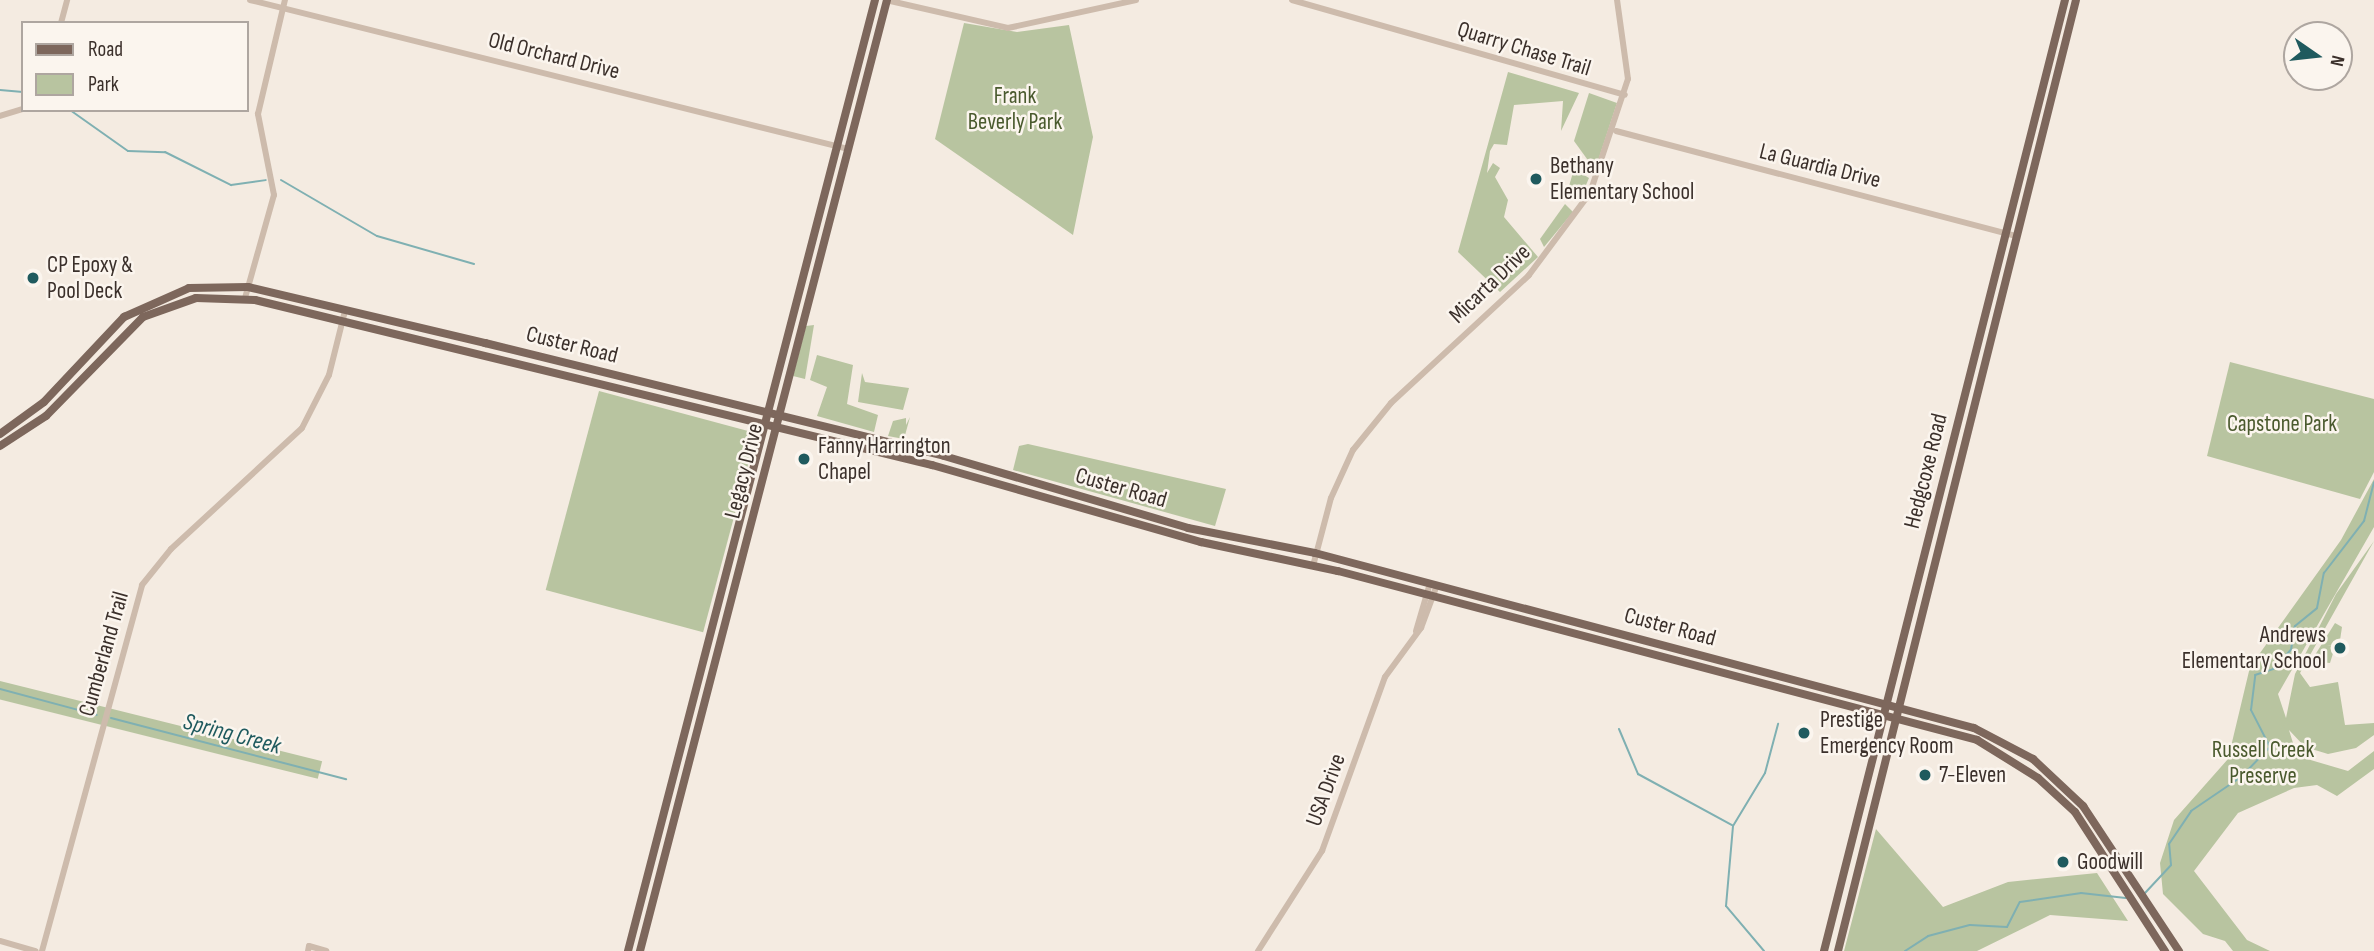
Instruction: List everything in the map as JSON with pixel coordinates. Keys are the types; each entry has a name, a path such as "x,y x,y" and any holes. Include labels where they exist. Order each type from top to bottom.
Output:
{"main road":[{"name":"Legacy Drive","path":"628,951 875,0"},
{"name":"Legacy Drive","path":"639,951 886,0"},
{"name":"Hedgcoxe Road","path":"1824,951 2065,0"},
{"name":"Hedgcoxe Road","path":"1839,946 2076,0"},
{"name":"Custer Road","path":"2,433 44,402 118,323 152,301 200,286 248,288 430,331 880,441 1188,528 1315,553 1974,728 2033,759 2083,806 2179,951"},
{"name":"Custer Road","path":"4,444 46,416 126,330 156,311 196,298 245,298 877,452 1188,539 1430,595 1977,740 2038,778 2083,822 2165,951"},
{"path":"152,301 156,311"},
{"path":"792,315 804,318"},
{"path":"428,342 430,331"},
{"path":"685,405 687,394"},
{"path":"2,433 4,444"},
{"path":"877,452 880,441"},
{"path":"744,503 755,506"},
{"path":"1917,582 1929,586"},
{"path":"1805,693 1807,682"},
{"path":"1853,834 1866,838"},
{"path":"2157,941 2165,933"},
{"path":"1827,938 1839,946"}],"street":[{"path":"62,21 67,0"},
{"name":"Old Orchard Drive","path":"250,0 848,149"},
{"path":"245,298 274,195 258,121 285,0"},
{"path":"886,0 1008,28 1136,0"},
{"name":"Quarry Chase Trail","path":"1292,0 1625,95"},
{"name":"Micarta Drive","path":"1313,566 1315,553 1353,450 1391,403 1548,254 1590,193 1616,131 1625,95 1628,46 1617,0"},
{"path":"0,116 21,110"},
{"name":"La Guardia Drive","path":"1616,131 2015,236"},
{"name":"Cumberland Trail","path":"42,951 142,585 171,549 302,428 329,375 345,311"},
{"name":"USA Drive","path":"1258,951 1322,851 1385,677 1414,636 1433,584"},
{"path":"0,941 36,951"},
{"path":"309,948 326,951"}],"green space":[{"name":"Frank Beverly Park","path":"964,23 1017,32 1069,25 1093,137 1073,235 935,139"},
{"path":"1508,72 1579,93 1561,131 1563,101 1514,105 1507,145 1494,144 1490,151 1487,173 1493,163 1500,168 1495,177 1508,200 1504,217 1538,257 1500,292 1458,252"},
{"path":"1589,93 1617,103 1595,170 1574,141"},
{"path":"1574,169 1589,178 1580,199 1567,193"},
{"path":"1565,204 1573,212 1544,247 1540,239"},
{"path":"814,325 805,379 793,376 806,326"},
{"path":"817,355 853,365 847,404 878,415 874,432 817,416 827,387 810,380"},
{"name":"Capstone Park","path":"2230,362 2374,399 2374,472 2360,499 2207,456"},
{"path":"862,373 865,382 909,388 903,410 858,402"},
{"path":"599,391 756,433 703,632 546,590"},
{"path":"910,417 904,439 888,436 893,421 906,418 906,425"},
{"path":"1028,444 1226,489 1215,526 1013,470 1019,446"},
{"name":"Russell Creek Preserve","path":"2374,479 2374,527 2278,694 2286,718 2295,674 2336,594 2374,541 2300,673 2310,687 2338,682 2345,725 2374,723 2374,735 2356,748 2328,754 2305,747 2289,730 2297,756 2348,771 2374,751 2374,769 2337,796 2317,785 2294,788 2238,813 2194,871 2247,940 2270,951 2233,951 2225,941 2203,934 2163,894 2160,863 2174,820 2228,759 2250,667 2341,540"},
{"path":"2335,623 2342,627 2339,647 2327,645 2335,647 2330,663 2319,662 2315,655"},
{"path":"0,681 322,761 318,779 0,700"},
{"path":"1876,829 1943,907 2008,882 2097,873 2128,921 2050,915 1977,951 1844,951"}],"waterway":[{"name":"Spring Creek","path":"0,90 21,92"},
{"name":"Spring Creek","path":"73,112 128,151 165,152 231,185 266,180"},
{"name":"Spring Creek","path":"281,180 377,236 474,264"},
{"path":"2145,893 2171,865 2169,844 2191,811 2241,777 2270,747 2251,710 2255,675 2273,669 2291,650 2295,626 2317,608 2324,573 2364,521 2374,482"},
{"name":"Spring Creek","path":"0,689 97,715"},
{"name":"Spring Creek","path":"111,718 346,779"},
{"path":"1764,951 1726,906 1733,826 1765,773 1778,724"},
{"path":"1619,729 1638,774 1732,825"},
{"path":"1905,951 1928,936 1970,925 2007,927 2020,902 2081,893 2126,898"}],"place":[{"name":"Bethany Elementary School","path":"1536,179"},
{"name":"CP Epoxy & Pool Deck","path":"33,278"},
{"name":"Fanny Harrington Chapel","path":"804,459"},
{"name":"Andrews Elementary School","path":"2340,648"},
{"name":"Prestige Emergency Room","path":"1804,733"},
{"name":"7-Eleven","path":"1925,775"},
{"name":"Goodwill","path":"2063,862"}]}
